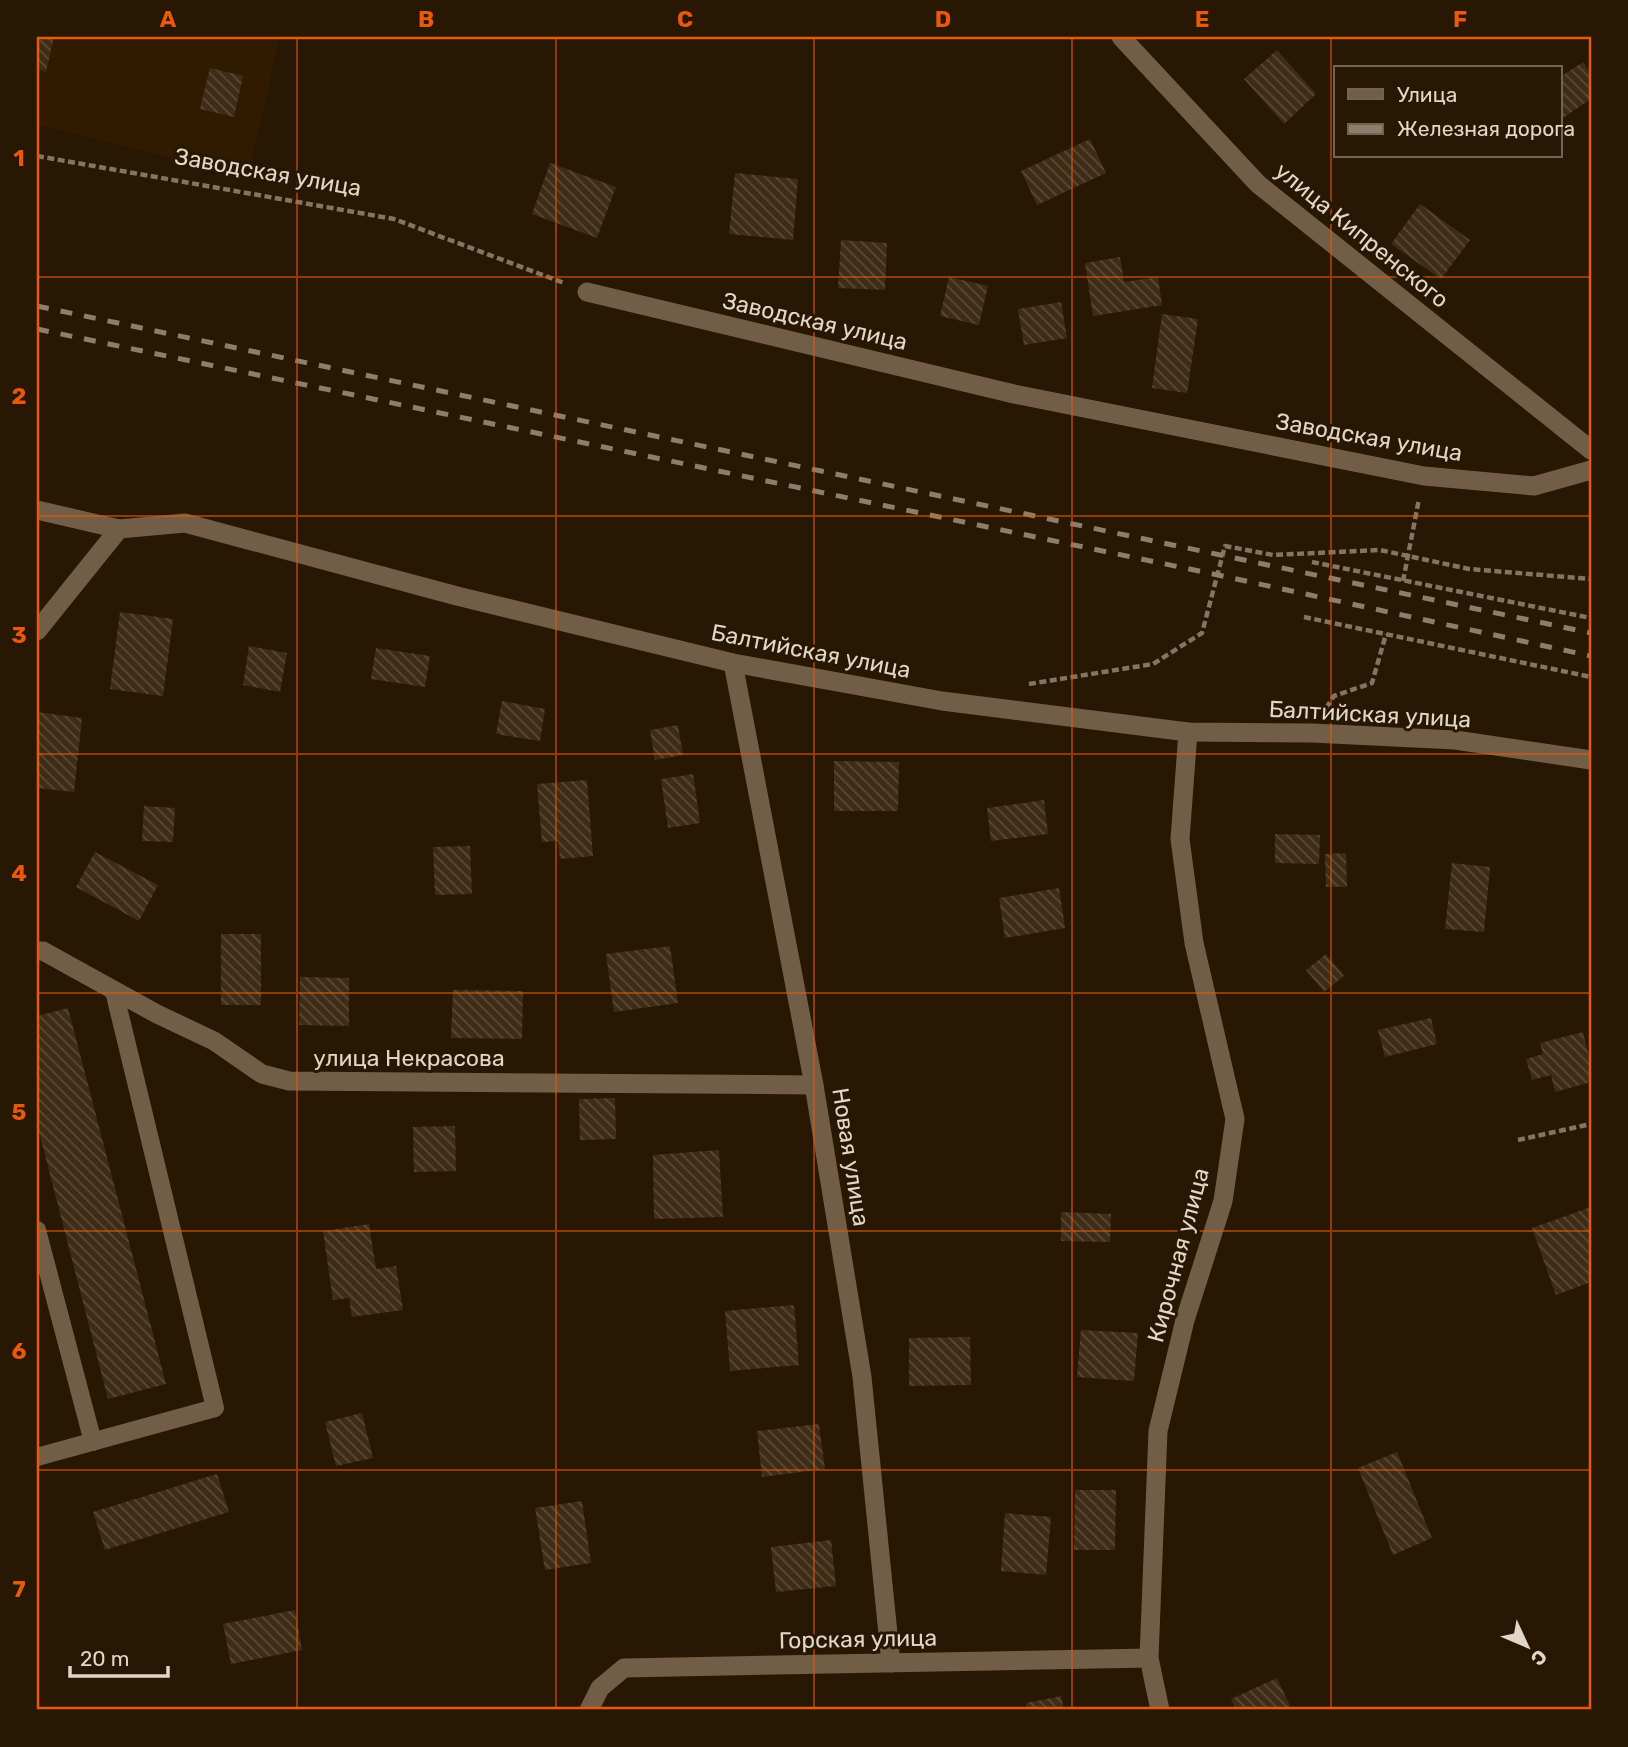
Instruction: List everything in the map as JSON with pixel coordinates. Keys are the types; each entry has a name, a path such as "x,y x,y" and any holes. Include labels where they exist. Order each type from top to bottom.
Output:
{"street":[{"name":"улица Кипренского","path":"1121,37 1258,184 1591,450"},
{"name":"Заводская улица","path":"587,292 1014,394 1424,476 1534,486 1591,470"},
{"name":"Балтийская улица","path":"37,510 119,529 185,523 457,596 733,663 942,701 1188,732 1312,733 1455,740 1591,760"},
{"path":"37,631 119,529"},
{"name":"Новая улица","path":"733,663 814,1085 862,1377 891,1662"},
{"name":"Кирочная улица","path":"1160,1710 1149,1658 1158,1431 1185,1320 1223,1201 1235,1119 1194,943 1180,839 1188,732"},
{"name":"улица Некрасова","path":"37,951 43,951 157,1014 214,1041 262,1074 289,1082 814,1085"},
{"name":"Горская улица","path":"589,1710 600,1688 624,1668 1149,1658"}],"lane":[{"path":"37,1457 215,1408 114,991"},
{"path":"37,1230 93,1442"}],"path":[{"name":"Заводская улица","path":"37,156 394,219 587,292"},
{"path":"1403,581 1413,528"},
{"path":"1016,686 1153,664 1202,633 1225,546 1273,555 1380,550 1469,569 1591,579"},
{"path":"1312,562 1591,618"},
{"path":"1304,617 1591,677"},
{"path":"1312,733 1334,696 1372,683 1386,634"},
{"path":"1518,1140 1591,1124"}],"shaded area":[{"path":"37,37 280,37 248,176 37,125"}],"building":[{"path":"37,37 54,37 46,72 37,69"},
{"path":"1277,50 1316,94 1284,124 1244,79"},
{"path":"1583,62 1591,74 1591,99 1562,119 1562,76"},
{"path":"210,68 243,76 234,117 200,109"},
{"path":"1090,139 1106,173 1037,205 1021,171"},
{"path":"550,163 616,187 597,238 532,214"},
{"path":"735,173 798,179 793,240 729,234"},
{"path":"1420,204 1470,240 1441,279 1391,244"},
{"path":"841,240 887,243 885,290 838,288"},
{"path":"1120,257 1124,282 1158,277 1162,305 1093,316 1085,263"},
{"path":"949,277 988,286 979,325 940,316"},
{"path":"1061,302 1067,338 1024,345 1018,309"},
{"path":"1162,314 1198,319 1187,393 1152,388"},
{"path":"120,612 173,619 163,696 110,689"},
{"path":"249,646 287,653 280,692 243,685"},
{"path":"376,648 430,656 425,687 371,679"},
{"path":"502,701 545,709 540,741 496,734"},
{"path":"37,712 82,718 74,792 37,788"},
{"path":"678,725 683,755 655,760 650,730"},
{"path":"834,761 899,762 898,811 834,811"},
{"path":"693,774 700,823 668,828 661,779"},
{"path":"587,780 593,856 560,859 558,841 542,842 537,784"},
{"path":"1044,800 1048,834 991,841 987,808"},
{"path":"144,806 175,808 173,842 142,841"},
{"path":"1275,834 1320,835 1319,864 1275,863"},
{"path":"470,846 472,894 435,895 433,847"},
{"path":"95,852 158,885 139,921 76,887"},
{"path":"1346,853 1347,887 1326,887 1325,854"},
{"path":"1452,863 1490,867 1484,932 1445,929"},
{"path":"1059,888 1065,928 1005,938 999,898"},
{"path":"221,934 261,934 261,1005 221,1005"},
{"path":"670,946 678,1003 614,1012 606,954"},
{"path":"1326,954 1344,976 1324,992 1306,970"},
{"path":"300,977 349,978 349,1026 299,1025"},
{"path":"453,990 523,991 522,1039 451,1038"},
{"path":"68,1008 166,1384 108,1399 37,1124 37,1016"},
{"path":"1431,1018 1437,1044 1385,1057 1378,1030"},
{"path":"1583,1032 1591,1065 1591,1082 1555,1092 1551,1075 1532,1080 1526,1059 1543,1054 1540,1043"},
{"path":"615,1098 616,1139 580,1140 579,1099"},
{"path":"455,1126 456,1171 414,1172 413,1127"},
{"path":"719,1150 723,1217 654,1219 653,1155"},
{"path":"1591,1207 1591,1282 1556,1295 1532,1228"},
{"path":"1061,1212 1111,1214 1110,1242 1061,1241"},
{"path":"369,1224 376,1269 396,1266 403,1310 352,1317 349,1298 333,1300 323,1231"},
{"path":"794,1305 799,1365 730,1371 725,1311"},
{"path":"1081,1330 1138,1333 1134,1381 1077,1377"},
{"path":"970,1337 971,1385 909,1386 909,1338"},
{"path":"362,1413 373,1458 336,1466 325,1422"},
{"path":"819,1424 825,1469 762,1477 757,1431"},
{"path":"1397,1452 1432,1538 1393,1555 1358,1468"},
{"path":"217,1474 229,1512 105,1550 93,1512"},
{"path":"1075,1490 1116,1490 1115,1550 1074,1550"},
{"path":"582,1501 591,1563 545,1570 535,1508"},
{"path":"1005,1513 1051,1517 1046,1575 1001,1571"},
{"path":"831,1540 836,1586 776,1592 771,1547"},
{"path":"295,1610 302,1650 231,1664 223,1624"},
{"path":"1277,1678 1291,1708 1236,1710 1231,1699"},
{"path":"1061,1696 1064,1710 1027,1710 1026,1703"}],"railway":[{"path":"37,306 1591,633"},
{"path":"37,329 1218,575 1591,656"}]}
